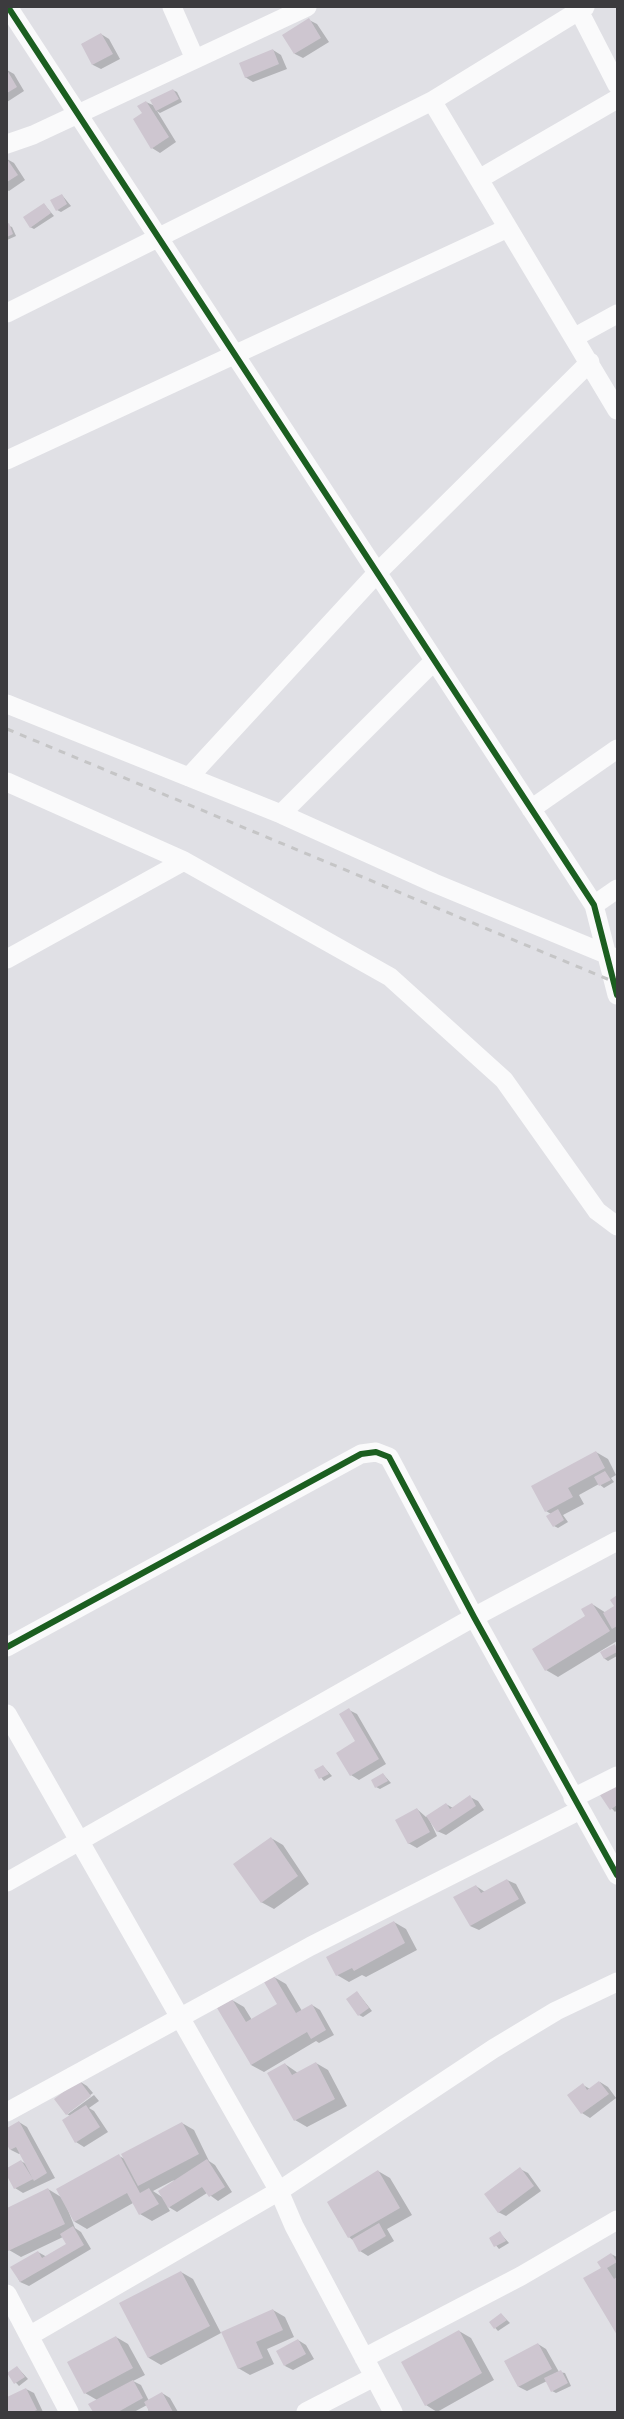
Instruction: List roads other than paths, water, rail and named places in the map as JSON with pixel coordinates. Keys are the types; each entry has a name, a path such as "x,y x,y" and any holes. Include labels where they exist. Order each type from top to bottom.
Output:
{"street":[{"path":"8,7 594,905 611,956 617,996"},
{"path":"172,7 195,59"},
{"path":"7,144 33,135 307,7"},
{"path":"7,313 432,101 580,8 617,85"},
{"path":"479,179 617,99"},
{"path":"432,101 590,362 617,410"},
{"path":"7,460 235,353 508,228"},
{"path":"575,337 617,314"},
{"path":"189,777 377,573 590,362"},
{"path":"281,814 434,661"},
{"path":"7,704 281,814 434,883 611,956"},
{"path":"531,809 617,749"},
{"path":"7,782 184,861 390,976 504,1080 597,1211 617,1226"},
{"path":"7,959 184,861"},
{"path":"594,905 617,888"},
{"path":"7,1647 361,1454 376,1452 389,1457 474,1617 576,1804 617,1875"},
{"path":"7,1882 78,1840 474,1617 617,1541"},
{"path":"7,1714 279,2191 294,2226 393,2412"},
{"path":"7,2112 311,1946 576,1804 617,1776"},
{"path":"29,2336 279,2191 493,2049 556,2011 617,1982"},
{"path":"364,2358 521,2276 617,2220"},
{"path":"7,2294 69,2412"},
{"path":"306,2412 374,2377"}],"railway":[{"path":"7,729 617,983"}]}
